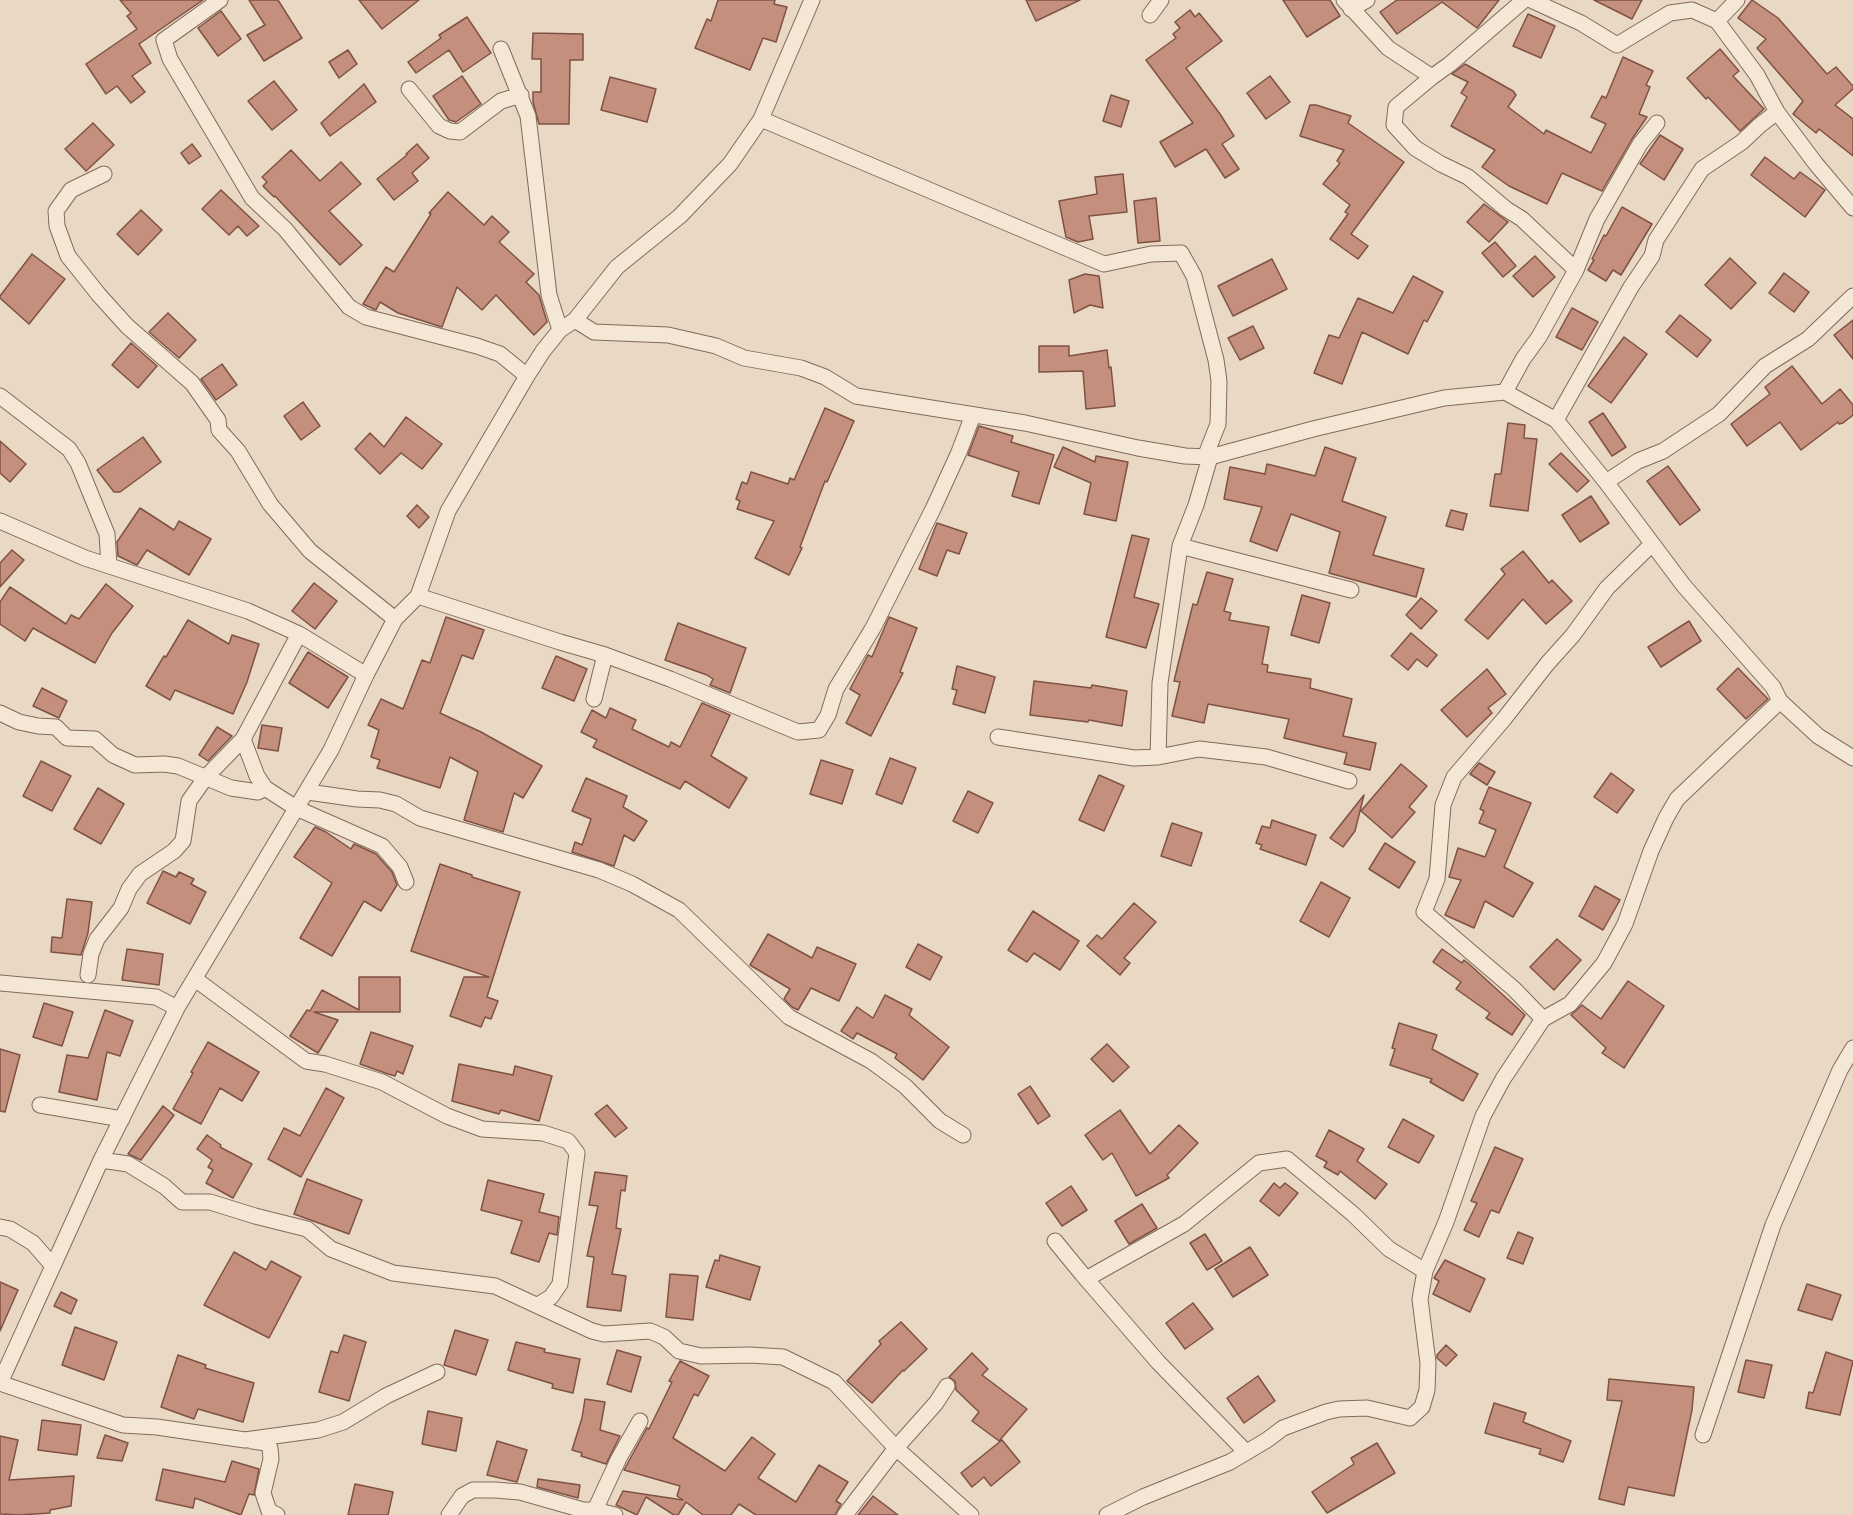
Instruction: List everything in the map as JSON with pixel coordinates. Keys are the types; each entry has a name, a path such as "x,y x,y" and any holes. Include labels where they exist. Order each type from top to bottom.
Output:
{"street":[{"path":"220,0 164,40 170,59 252,198 285,229 349,307 366,317 500,354 527,376"},
{"path":"277,1515 269,1511 263,1493 271,1459 267,1443 157,1427 123,1425 0,1383 101,1160 177,1008 296,808 308,792 395,619 418,596 448,511 527,376 560,330 575,320 617,267 680,216 730,164 761,119 812,0"},
{"path":"1150,15 1161,0"},
{"path":"1367,0 1348,5 1388,48 1432,77"},
{"path":"1524,0 1396,107 1394,125 1416,148 1468,177 1506,209 1522,219 1576,270"},
{"path":"1531,0 1581,23 1617,45 1670,13 1692,10 1717,21 1757,75 1777,112 1853,208"},
{"path":"1717,21 1737,0"},
{"path":"501,49 528,116 549,295 560,330"},
{"path":"409,89 440,126 450,131 460,132 501,101 521,95"},
{"path":"1556,420 1631,287 1652,256 1656,240 1702,169 1742,142 1777,112"},
{"path":"761,119 1104,264 1151,254 1181,253 1194,276 1216,360 1219,381 1218,424 1196,505 1180,546 1160,683 1158,757"},
{"path":"1505,392 1576,270 1597,219 1640,144 1657,123"},
{"path":"104,174 71,190 56,211 57,226 68,256 127,326 192,383 218,420 219,430 238,451 270,504 310,551 395,619"},
{"path":"1606,482 1638,461 1663,451 1719,414 1764,366 1808,339 1853,296"},
{"path":"575,320 594,332 668,335 716,346 744,358 801,368 825,377 856,396 1025,423 1138,448 1208,457 1312,429 1444,398 1505,392 1556,420 1684,586 1773,687 1780,701 1818,736 1853,758"},
{"path":"0,396 69,449 74,456 107,534 109,566"},
{"path":"418,596 605,655 798,732 819,730 828,715 836,689 873,628 933,509 973,415"},
{"path":"0,521 85,558 248,611 299,634 366,675"},
{"path":"1543,1019 1514,990 1424,912 1437,879 1443,805 1454,777 1573,635 1607,588 1652,544"},
{"path":"1180,546 1351,590"},
{"path":"88,975 91,954 97,939 121,908 129,889 140,874 174,851 183,841 189,801 206,777 243,739 299,634"},
{"path":"594,699 605,655"},
{"path":"1107,1515 1143,1497 1230,1462 1268,1440 1283,1428 1339,1409 1367,1408 1410,1418 1422,1407 1428,1363 1420,1299 1425,1271 1446,1222 1483,1116 1503,1079 1543,1019 1570,1004 1604,963 1625,924 1652,851 1677,799 1780,701"},
{"path":"0,713 19,722 56,727 67,738 95,739 113,755 135,765 178,766 231,788 258,792 265,788"},
{"path":"998,737 1134,758 1158,757 1199,749 1266,757 1349,781"},
{"path":"243,739 257,776 265,788 296,808 382,846 400,867 406,882"},
{"path":"308,792 380,800 396,804 420,818 599,870 632,884 679,910 789,1017 871,1061 905,1086 940,1120 963,1135"},
{"path":"195,979 306,1061 325,1064 382,1082 447,1116 482,1129 543,1133 568,1141 577,1153 560,1284 551,1297 538,1305"},
{"path":"4,984 156,997 177,1008"},
{"path":"1703,1435 1773,1225 1840,1070 1853,1048"},
{"path":"40,1105 122,1119"},
{"path":"1086,1279 1184,1224 1259,1164 1287,1159 1353,1214 1389,1249 1425,1271"},
{"path":"101,1160 128,1164 164,1186 182,1202 210,1202 307,1229 331,1249 393,1273 495,1286 592,1331 604,1334 650,1331 664,1337 679,1351 701,1356 783,1357 834,1382 896,1448 971,1515"},
{"path":"0,1227 33,1243 53,1266"},
{"path":"1055,1240 1158,1362 1246,1452"},
{"path":"0,1347 14,1355"},
{"path":"245,1440 318,1430 343,1422 386,1395 437,1372"},
{"path":"845,1515 896,1448 936,1404 947,1386"},
{"path":"595,1510 619,1458 640,1421"},
{"path":"449,1515 462,1497 473,1490 520,1492 583,1510 595,1510 615,1515"}],"building":[{"path":"120,0 203,0 139,44 151,63 132,76 145,92 131,103 117,86 106,94 86,64 137,29 127,16 131,13"},
{"path":"249,0 278,0 302,38 264,61 247,35 265,25"},
{"path":"359,0 419,0 382,29"},
{"path":"718,0 775,0 774,4 787,7 776,42 763,38 750,70 695,48 707,19 711,21"},
{"path":"1026,0 1080,0 1036,21"},
{"path":"1283,0 1330,0 1340,16 1307,37"},
{"path":"1397,0 1499,0 1477,28 1442,2 1397,34 1380,12"},
{"path":"1594,0 1642,0 1632,19"},
{"path":"1752,0 1778,18 1827,74 1836,67 1853,86 1853,89 1835,105 1853,119 1853,156 1819,129 1816,133 1793,114 1803,101 1757,48 1766,39 1738,18"},
{"path":"1190,10 1195,17 1199,13 1222,41 1186,68 1234,136 1222,144 1239,169 1225,178 1206,149 1175,167 1160,142 1193,123 1146,60 1176,38 1173,34 1180,28 1175,22"},
{"path":"221,11 241,39 218,56 198,28"},
{"path":"1528,14 1555,26 1541,58 1513,46"},
{"path":"467,17 491,53 463,72 449,50 416,73 408,62 441,38 439,35"},
{"path":"533,33 583,34 583,60 570,60 569,124 539,124 533,102 533,92 541,92 541,59 532,59"},
{"path":"1720,49 1739,71 1733,76 1764,109 1740,131 1687,78"},
{"path":"348,50 357,64 339,78 329,62"},
{"path":"1623,57 1653,71 1646,85 1650,87 1639,114 1647,117 1602,191 1562,173 1547,204 1509,186 1482,167 1495,150 1451,126 1467,97 1461,93 1468,82 1452,74 1465,64 1513,91 1516,95 1508,107 1544,134 1546,130 1591,153 1606,124 1591,117 1602,96 1606,98"},
{"path":"462,76 481,104 456,122 449,120 433,96"},
{"path":"1270,76 1290,102 1266,119 1247,93"},
{"path":"610,77 656,89 647,122 601,110"},
{"path":"274,81 297,110 272,130 248,101"},
{"path":"364,84 376,102 330,136 321,123"},
{"path":"1111,95 1129,101 1121,127 1103,121"},
{"path":"1310,105 1351,116 1348,123 1404,162 1351,234 1368,246 1358,259 1330,239 1348,214 1345,212 1350,205 1323,184 1340,163 1337,161 1344,150 1300,136"},
{"path":"93,123 114,145 86,171 65,149"},
{"path":"1660,135 1683,149 1664,180 1640,164"},
{"path":"192,144 201,156 189,164 181,153"},
{"path":"417,144 429,158 412,173 418,181 394,200 377,179"},
{"path":"291,150 320,181 341,162 361,184 329,211 362,245 340,265 263,186 267,182 262,177"},
{"path":"1765,157 1794,179 1800,172 1825,190 1805,217 1751,175"},
{"path":"1123,174 1127,212 1089,216 1093,239 1078,242 1066,237 1059,201 1097,194 1095,177"},
{"path":"221,190 259,226 247,236 238,226 229,235 202,209"},
{"path":"448,192 484,225 492,216 509,232 499,242 534,274 526,282 539,295 547,322 534,335 496,295 482,310 457,287 442,327 398,313 380,302 376,310 363,304 386,267 394,272 431,214 429,213"},
{"path":"1156,198 1160,241 1138,243 1134,201"},
{"path":"1484,204 1508,222 1489,242 1467,222"},
{"path":"1622,207 1652,224 1621,275 1613,270 1606,281 1588,270 1604,235 1606,236"},
{"path":"141,210 162,230 138,255 117,234"},
{"path":"1495,242 1516,266 1503,277 1482,253"},
{"path":"32,254 65,279 29,324 0,296"},
{"path":"1535,256 1555,277 1533,297 1513,276"},
{"path":"1730,258 1756,283 1731,309 1705,285"},
{"path":"1272,259 1287,289 1233,316 1218,286"},
{"path":"1784,273 1809,292 1794,312 1769,293"},
{"path":"1085,274 1099,276 1103,308 1090,305 1074,313 1069,280"},
{"path":"1413,276 1443,292 1427,322 1424,320 1408,354 1362,332 1342,384 1314,373 1329,335 1339,338 1358,298 1393,313"},
{"path":"1572,308 1598,322 1582,350 1556,337"},
{"path":"168,313 196,340 179,358 149,332"},
{"path":"1680,315 1711,340 1697,357 1666,332"},
{"path":"1853,320 1853,359 1834,335"},
{"path":"1253,326 1264,348 1240,360 1228,338"},
{"path":"1624,337 1647,354 1611,403 1588,386"},
{"path":"131,343 157,366 138,388 112,365"},
{"path":"1039,346 1069,346 1069,356 1107,350 1115,406 1086,409 1083,371 1039,372"},
{"path":"222,364 237,385 216,400 201,379"},
{"path":"1792,366 1822,404 1840,389 1853,405 1853,415 1843,423 1838,422 1801,450 1780,422 1747,446 1731,424 1770,394 1765,387"},
{"path":"303,402 320,426 301,440 284,416"},
{"path":"825,408 854,421 827,482 825,481 800,547 802,548 789,575 755,558 774,521 737,509 740,501 736,499 742,482 747,484 751,472 788,484 790,478 794,480"},
{"path":"1603,413 1626,447 1612,456 1589,422"},
{"path":"406,417 442,444 422,469 401,453 380,474 355,449 370,433 384,447"},
{"path":"1508,423 1525,425 1524,438 1537,439 1528,511 1490,506 1495,474 1501,474"},
{"path":"979,426 1013,436 1011,442 1054,455 1039,504 1012,496 1019,472 968,455"},
{"path":"143,437 161,462 120,492 114,492 97,470"},
{"path":"0,441 26,464 10,482 0,473"},
{"path":"1063,447 1095,462 1096,456 1128,462 1116,521 1084,514 1091,483 1054,467"},
{"path":"1325,447 1356,458 1342,501 1386,517 1373,555 1424,569 1416,597 1329,573 1340,532 1291,514 1277,551 1250,541 1262,507 1224,499 1230,467 1265,474 1267,464 1315,476"},
{"path":"1561,453 1589,481 1577,492 1549,464"},
{"path":"1668,466 1700,510 1680,525 1647,481"},
{"path":"1591,496 1609,523 1580,542 1562,515"},
{"path":"417,505 429,517 419,528 407,516"},
{"path":"140,508 174,530 179,521 211,539 189,575 147,550 137,565 118,556 117,542"},
{"path":"1451,510 1467,514 1463,530 1446,526"},
{"path":"937,523 967,533 959,554 947,550 937,576 919,569"},
{"path":"1132,535 1149,539 1134,597 1159,604 1146,648 1106,637"},
{"path":"12,550 24,560 0,587 0,563"},
{"path":"1523,551 1549,583 1552,580 1572,601 1546,624 1523,599 1488,639 1465,620 1505,574 1501,569"},
{"path":"1207,572 1233,579 1224,611 1231,613 1229,620 1269,627 1262,664 1268,665 1267,672 1311,679 1310,688 1352,699 1343,736 1376,743 1370,770 1344,764 1347,753 1284,738 1289,719 1208,704 1204,723 1172,716 1180,682 1174,681 1193,604 1197,605"},
{"path":"314,583 337,601 315,629 292,611"},
{"path":"106,584 133,606 112,633 95,663 33,628 25,641 0,624 0,602 10,587 66,624 71,615 79,619"},
{"path":"1302,595 1330,603 1319,643 1291,635"},
{"path":"1421,598 1437,611 1421,629 1406,615"},
{"path":"446,617 484,630 473,659 462,655 440,713 481,732 542,766 523,798 514,793 503,832 464,820 478,772 450,757 440,788 377,768 380,760 371,757 379,730 368,725 381,699 403,709 422,660 430,663"},
{"path":"889,617 917,628 900,672 903,673 871,736 846,723 860,695 850,689 868,655 872,657"},
{"path":"188,620 229,644 232,635 259,644 247,682 233,714 175,690 170,700 146,686"},
{"path":"1689,621 1701,641 1661,667 1648,647"},
{"path":"678,623 746,648 730,693 710,685 713,679 707,675 665,660"},
{"path":"1411,633 1437,655 1427,667 1417,659 1408,670 1391,656"},
{"path":"308,652 348,677 328,708 289,683"},
{"path":"556,656 587,669 574,701 542,688"},
{"path":"957,666 995,677 985,713 953,704 957,690 952,689"},
{"path":"1738,668 1768,699 1746,719 1717,689"},
{"path":"1487,669 1506,694 1488,708 1492,713 1467,737 1441,710"},
{"path":"1034,681 1091,688 1092,685 1127,691 1122,726 1089,720 1088,722 1030,715"},
{"path":"42,688 67,701 59,718 33,706"},
{"path":"702,703 730,715 711,756 747,778 729,808 685,781 680,789 593,747 597,740 581,732 592,710 606,718 610,708 636,720 632,729 669,747 671,742 680,747"},
{"path":"262,725 282,728 278,751 258,748"},
{"path":"217,727 232,736 208,761 199,755"},
{"path":"890,758 916,768 902,804 876,794"},
{"path":"821,760 853,770 842,804 810,794"},
{"path":"41,761 71,776 52,811 23,796"},
{"path":"1479,763 1495,772 1487,785 1470,774"},
{"path":"1401,764 1427,786 1409,807 1415,812 1392,838 1361,811"},
{"path":"1611,773 1634,790 1617,813 1594,797"},
{"path":"1099,775 1124,786 1104,831 1079,820"},
{"path":"586,778 627,796 623,807 647,821 634,841 624,835 614,866 572,852 575,842 582,845 591,819 572,811"},
{"path":"1489,787 1531,803 1504,867 1533,883 1513,917 1485,901 1474,928 1445,915 1461,880 1449,877 1458,848 1485,857 1496,830 1479,823 1484,811 1480,809"},
{"path":"98,788 124,804 101,844 74,829"},
{"path":"968,791 993,803 978,833 953,821"},
{"path":"1364,795 1355,831 1343,847 1330,838"},
{"path":"1272,820 1316,835 1306,865 1260,849 1262,845 1256,843 1262,826 1270,828"},
{"path":"1172,823 1202,833 1191,866 1161,856"},
{"path":"315,827 351,849 354,844 376,854 392,872 397,885 381,911 364,901 332,956 300,938 332,883 294,857"},
{"path":"1385,843 1415,862 1399,888 1369,869"},
{"path":"440,864 520,892 487,997 498,1001 491,1019 485,1017 481,1027 450,1016 464,977 489,977 411,951"},
{"path":"163,871 176,877 179,872 194,879 191,884 206,892 190,924 147,903"},
{"path":"1321,882 1350,898 1329,937 1300,921"},
{"path":"1595,886 1620,900 1603,930 1579,916"},
{"path":"67,899 92,902 88,933 81,955 51,952 52,937 62,938"},
{"path":"1134,903 1156,922 1124,958 1130,963 1120,975 1087,946 1097,935 1102,939"},
{"path":"1033,911 1079,941 1060,970 1034,953 1027,962 1008,950"},
{"path":"768,934 812,958 817,947 856,964 839,1001 811,988 798,1010 792,1007 784,999 790,989 750,965"},
{"path":"1557,939 1581,960 1554,990 1530,967"},
{"path":"918,944 942,957 930,980 906,967"},
{"path":"127,949 163,954 159,985 122,980"},
{"path":"1442,949 1462,963 1464,960 1525,1015 1512,1035 1486,1018 1490,1013 1456,989 1461,982 1433,962"},
{"path":"359,977 400,977 400,1012 314,1012 338,1020 318,1053 290,1036 307,1010 310,1011 322,990 359,1010"},
{"path":"1628,981 1664,1006 1624,1068 1602,1053 1606,1048 1571,1015 1582,1005 1601,1019"},
{"path":"885,995 912,1009 909,1015 949,1047 923,1080 895,1058 897,1054 857,1033 853,1039 841,1031 857,1007 873,1018"},
{"path":"44,1003 73,1012 62,1046 33,1037"},
{"path":"105,1010 133,1021 120,1056 107,1052 97,1100 59,1092 67,1055 88,1058"},
{"path":"1399,1023 1437,1035 1432,1049 1478,1074 1463,1101 1430,1082 1432,1079 1390,1065"},
{"path":"371,1032 413,1046 403,1074 397,1071 395,1076 360,1064"},
{"path":"208,1042 259,1072 242,1101 220,1088 201,1124 173,1109"},
{"path":"1107,1044 1129,1067 1113,1082 1091,1059"},
{"path":"0,1049 20,1055 5,1112 0,1111"},
{"path":"459,1064 513,1075 515,1066 552,1076 539,1121 501,1110 499,1114 452,1101"},
{"path":"1030,1086 1050,1116 1038,1124 1018,1094"},
{"path":"326,1088 344,1098 301,1177 268,1159 284,1128 300,1136"},
{"path":"607,1105 627,1128 615,1137 595,1114"},
{"path":"163,1106 174,1115 141,1160 128,1154"},
{"path":"1120,1110 1150,1154 1179,1125 1198,1143 1167,1175 1169,1178 1136,1196 1112,1153 1103,1160 1085,1135"},
{"path":"1403,1119 1434,1136 1419,1163 1388,1147"},
{"path":"1329,1130 1364,1149 1357,1161 1387,1184 1375,1199 1340,1171 1338,1175 1324,1167 1327,1162 1316,1156"},
{"path":"207,1135 221,1145 220,1147 252,1164 233,1198 206,1183 213,1170 208,1167 212,1160 197,1149"},
{"path":"1495,1147 1523,1159 1499,1213 1491,1210 1479,1237 1464,1230 1477,1203 1471,1201"},
{"path":"595,1172 627,1176 625,1191 621,1190 616,1228 621,1229 612,1274 626,1276 621,1311 587,1307 594,1257 587,1256 598,1206 589,1205"},
{"path":"307,1179 362,1200 349,1234 294,1214"},
{"path":"488,1180 544,1194 539,1212 559,1217 557,1235 549,1233 539,1262 511,1253 522,1221 481,1210"},
{"path":"1274,1183 1280,1188 1285,1183 1298,1193 1279,1216 1260,1201"},
{"path":"1071,1186 1087,1210 1062,1226 1046,1203"},
{"path":"1142,1204 1157,1228 1129,1244 1115,1221"},
{"path":"1518,1232 1533,1238 1523,1264 1507,1258"},
{"path":"1205,1234 1222,1261 1207,1270 1190,1243"},
{"path":"1250,1247 1268,1275 1233,1297 1215,1269"},
{"path":"234,1252 266,1270 271,1261 301,1277 269,1338 204,1305"},
{"path":"720,1255 760,1267 750,1300 706,1287 715,1260 719,1261"},
{"path":"1445,1260 1485,1279 1470,1312 1433,1294 1439,1281 1434,1278"},
{"path":"670,1274 698,1276 693,1320 666,1317"},
{"path":"0,1282 18,1290 0,1331"},
{"path":"1807,1284 1841,1295 1832,1320 1798,1310"},
{"path":"61,1292 77,1300 71,1314 54,1306"},
{"path":"1193,1303 1213,1329 1185,1349 1166,1323"},
{"path":"901,1322 927,1349 903,1370 872,1403 847,1381 881,1344 879,1341"},
{"path":"75,1327 117,1342 104,1380 62,1365"},
{"path":"455,1330 488,1340 476,1375 444,1365"},
{"path":"344,1335 366,1342 349,1401 319,1392 331,1351 338,1353"},
{"path":"516,1342 545,1349 544,1352 580,1359 573,1393 552,1388 553,1384 508,1370"},
{"path":"1446,1345 1457,1355 1446,1366 1437,1358 1437,1355"},
{"path":"617,1350 641,1357 631,1392 607,1384"},
{"path":"1826,1352 1853,1361 1840,1415 1806,1408 1809,1392 1813,1393"},
{"path":"972,1353 988,1369 982,1375 1027,1409 999,1441 972,1421 979,1412 956,1390 955,1381 949,1377"},
{"path":"178,1355 206,1365 205,1368 254,1383 243,1422 198,1409 194,1419 161,1407"},
{"path":"1746,1360 1772,1365 1764,1398 1738,1392"},
{"path":"680,1361 709,1376 698,1396 694,1394 673,1438 725,1471 752,1437 775,1454 758,1478 796,1502 819,1465 848,1482 836,1501 841,1504 835,1515 756,1515 739,1504 731,1515 703,1515 686,1502 678,1515 674,1515 646,1497 637,1515 616,1505 623,1491 683,1500 677,1496 680,1486 624,1470 647,1428 649,1429"},
{"path":"1258,1376 1275,1401 1244,1423 1227,1398"},
{"path":"1609,1379 1694,1387 1692,1410 1674,1496 1628,1487 1624,1505 1599,1499 1622,1401 1607,1400"},
{"path":"585,1399 605,1402 600,1430 620,1436 606,1464 581,1456 582,1453 572,1450"},
{"path":"1494,1403 1526,1413 1523,1422 1571,1441 1563,1462 1539,1454 1541,1449 1485,1433"},
{"path":"428,1411 462,1418 456,1451 422,1444"},
{"path":"42,1420 81,1425 77,1455 38,1450"},
{"path":"105,1435 128,1443 122,1461 97,1458"},
{"path":"0,1436 18,1440 9,1480 74,1476 71,1506 50,1510 50,1513 0,1514"},
{"path":"1002,1440 1020,1462 991,1486 984,1477 972,1487 961,1473"},
{"path":"497,1441 527,1450 517,1482 487,1475"},
{"path":"1377,1443 1395,1473 1327,1513 1312,1492 1354,1464 1351,1458"},
{"path":"232,1461 259,1469 254,1495 249,1494 241,1515 195,1498 193,1508 156,1500 163,1469 225,1482"},
{"path":"538,1479 580,1485 578,1498 537,1487"},
{"path":"355,1484 393,1492 388,1515 348,1515"},
{"path":"873,1496 898,1515 858,1515"}]}
